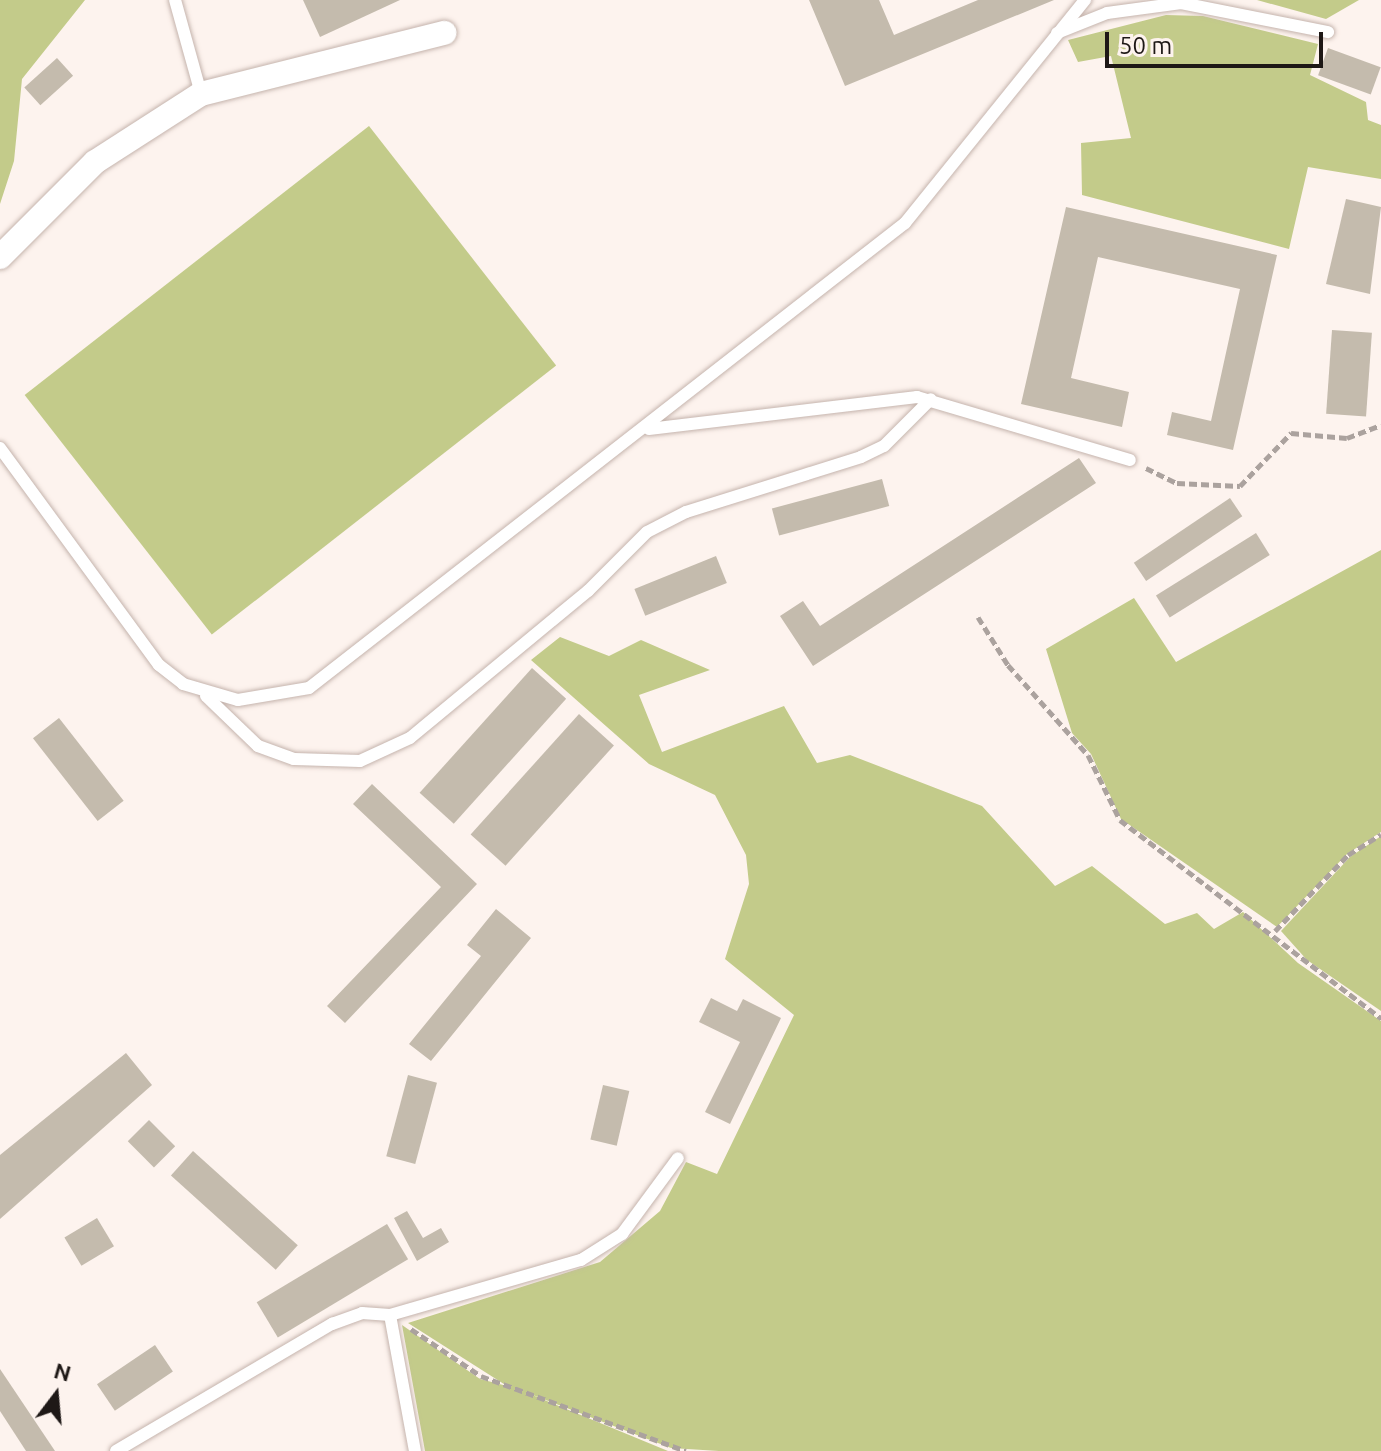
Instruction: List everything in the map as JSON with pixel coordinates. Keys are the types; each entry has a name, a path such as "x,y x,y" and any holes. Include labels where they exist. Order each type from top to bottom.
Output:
{"street":[{"path":"0,257 95,162 201,94 444,33"}],"lane":[{"path":"175,0 201,94"},
{"path":"206,696 274,698 309,688 646,430 905,223 1054,34 1085,0"},
{"path":"1054,34 1107,13 1181,3 1328,32"},
{"path":"646,430 931,399 1130,460"},
{"path":"0,448 159,665 206,696 258,746 294,759 360,761 410,738 588,591 647,532 686,512 861,457 884,446 931,399"},
{"path":"116,1451 332,1324 362,1313 390,1315 581,1260 622,1234 678,1158"},
{"path":"390,1315 415,1451"}],"path":[{"path":"1130,460 1177,483 1240,486 1291,433 1347,438 1381,425"},
{"path":"978,617 1008,665 1088,755 1120,820 1275,931 1299,962 1381,1018"},
{"path":"1275,931 1348,855 1381,834"},
{"path":"390,1315 481,1376 686,1451"}],"green space":[{"path":"0,0 85,0 22,79 14,161 0,204"},
{"path":"1257,0 1359,0 1326,19"},
{"path":"1166,15 1203,16 1318,44 1310,75 1366,102 1368,120 1381,125 1381,179 1308,167 1289,249 1082,195 1081,143 1131,138 1111,56 1078,62 1068,40"},
{"path":"369,126 556,366 212,635 25,395"},
{"path":"1381,550 1381,832 1347,854 1277,927 1121,819 1091,754 1072,733 1046,649 1134,598 1176,662"},
{"path":"560,637 609,656 641,640 710,670 639,695 662,752 784,706 817,763 850,755 982,806 1055,886 1092,866 1165,924 1197,913 1214,929 1243,912 1298,963 1381,1021 1381,1451 719,1451 671,1448 525,1392 668,1451 425,1451 402,1325 480,1379 507,1386 408,1323 600,1262 660,1211 686,1162 717,1174 794,1015 725,959 749,884 746,855 715,795 649,764 531,660"},
{"path":"1381,836 1381,1011 1307,960 1281,931 1350,857"}],"building":[{"path":"303,0 400,0 320,37"},
{"path":"809,0 879,0 894,35 978,0 1054,0 845,86"},
{"path":"1328,48 1381,67 1371,94 1318,75"},
{"path":"57,58 73,76 40,105 24,87"},
{"path":"1346,199 1381,207 1370,294 1326,284"},
{"path":"1066,207 1277,255 1233,450 1167,435 1172,412 1211,421 1240,289 1098,257 1071,378 1129,392 1122,427 1021,404"},
{"path":"1332,330 1372,333 1366,417 1326,414"},
{"path":"1079,458 1096,483 813,666 780,616 803,601 820,626"},
{"path":"882,479 889,506 779,536 772,509"},
{"path":"1230,498 1242,516 1146,581 1134,563"},
{"path":"1256,533 1270,555 1170,618 1156,596"},
{"path":"716,556 727,583 645,616 634,589"},
{"path":"532,668 566,699 454,824 420,793"},
{"path":"579,714 614,745 506,866 471,834"},
{"path":"59,718 124,801 98,821 33,738"},
{"path":"372,784 477,884 345,1023 327,1006 441,887 353,804"},
{"path":"496,909 531,938 431,1061 409,1044 481,956 467,945"},
{"path":"711,998 737,1011 743,999 781,1018 730,1124 705,1112 740,1042 699,1022"},
{"path":"126,1053 152,1085 0,1219 0,1155"},
{"path":"408,1075 437,1083 415,1164 386,1156"},
{"path":"603,1085 629,1091 617,1146 590,1140"},
{"path":"149,1120 175,1146 154,1167 128,1141"},
{"path":"193,1151 298,1245 276,1270 171,1176"},
{"path":"407,1211 423,1238 441,1228 449,1242 417,1261 394,1218"},
{"path":"97,1218 114,1246 81,1266 64,1238"},
{"path":"387,1224 408,1259 278,1337 257,1302"},
{"path":"155,1345 173,1372 115,1411 97,1384"},
{"path":"0,1369 55,1451 26,1451 0,1411"}]}
